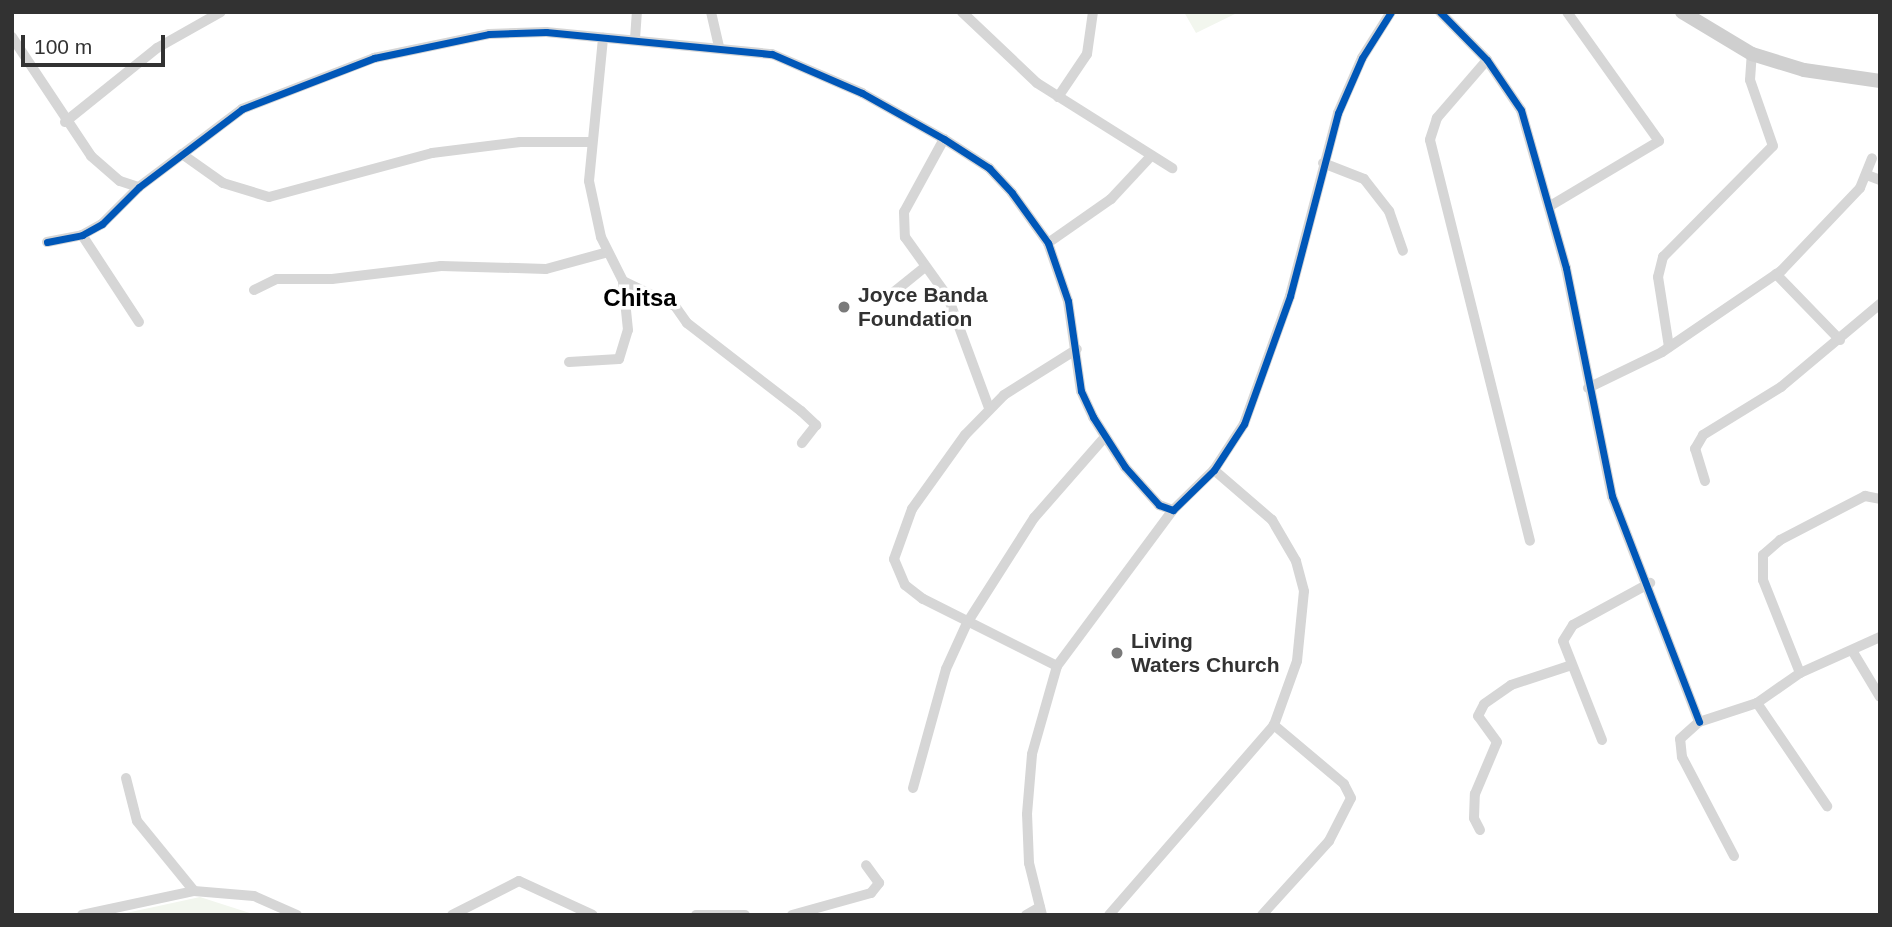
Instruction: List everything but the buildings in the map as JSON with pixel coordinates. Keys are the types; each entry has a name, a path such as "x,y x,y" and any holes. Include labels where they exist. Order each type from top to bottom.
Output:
{"main road":[{"path":"1682,12 1752,54 1804,70 1880,80"}],"street":[{"path":"65,122 157,48 221,12"},
{"path":"635,39 637,12"},
{"path":"711,12 719,46"},
{"path":"962,12 1002,55 1058,97 1172,168"},
{"path":"1058,97 1087,54 1093,12"},
{"path":"1026,915 1041,911 1029,863 1027,814 1032,754 1057,666 1173,510 1214,470 1244,424 1271,352 1323,163 1362,58 1391,12"},
{"path":"1440,12 1487,60 1521,110 1550,206 1612,496 1650,583 1699,722"},
{"path":"1550,206 1659,141 1567,12"},
{"path":"47,242 82,235 114,215 138,187 252,104 374,58 489,34 635,39 719,46 792,60 944,139 989,168 1048,243 1077,349 1081,391 1105,437 1159,505 1173,510"},
{"path":"12,37 65,122 101,167 138,187"},
{"path":"569,362 623,357 628,330 623,281 608,252 591,198 590,142 603,38"},
{"path":"1670,347 1658,276 1663,257 1773,146 1750,80 1752,54"},
{"path":"1487,60 1437,118 1430,140 1530,541"},
{"path":"944,139 904,212 905,237 957,316 989,408"},
{"path":"182,154 223,183 269,197 432,153 520,142 590,142"},
{"path":"1048,243 1111,199 1151,156"},
{"path":"1588,388 1670,347 1776,274 1833,220 1867,175 1872,158"},
{"path":"1323,163 1364,179 1389,211 1403,251"},
{"path":"1867,175 1880,180"},
{"path":"82,235 139,321"},
{"path":"254,290 287,278 332,279 441,266 546,268 608,252"},
{"path":"894,292 925,267"},
{"path":"1776,274 1840,340"},
{"path":"623,281 675,306 687,323 801,411 816,425 802,443"},
{"path":"1705,481 1695,449 1703,435 1781,387 1880,304"},
{"path":"1057,666 967,623 905,585 895,566 895,548 912,509 940,467 989,408 1077,349"},
{"path":"913,788 946,669 967,623 1034,518 1105,437"},
{"path":"1109,915 1274,725 1297,661 1304,591 1285,538 1256,502 1214,470"},
{"path":"1800,673 1763,580 1763,555 1780,540 1865,496 1880,499"},
{"path":"1602,740 1563,641 1573,625 1650,583"},
{"path":"1734,856 1682,757 1680,739 1699,722 1758,703 1800,673 1853,652 1880,637"},
{"path":"1853,652 1880,697"},
{"path":"1480,830 1474,818 1475,794 1497,742 1478,716 1484,704 1511,685 1572,665"},
{"path":"1758,703 1827,806"},
{"path":"1262,915 1329,841 1351,798 1344,784 1274,725"},
{"path":"126,778 137,821 194,891"},
{"path":"792,915 871,893 879,883 866,865"},
{"path":"452,915 519,881 593,915"},
{"path":"82,915 194,891 254,896 298,915"},
{"path":"696,915 745,915"}],"shaded area":[{"path":"1184,12 1239,12 1196,33"},
{"path":"200,897 256,915 117,915"}],"cycle path":[{"path":"47,242 82,235 102,224 139,187 242,109 374,58 489,34 546,32 772,54 862,93 944,139 989,168 1012,193 1048,243 1068,301 1081,391 1093,417 1125,467 1159,505 1173,510 1214,470 1244,424 1290,296 1338,113 1362,58 1391,12"},
{"path":"1440,12 1487,60 1521,110 1566,268 1612,496 1699,722"}],"place":[{"name":"Joyce Banda Foundation","path":"844,307"},
{"name":"Living Waters Church","path":"1117,653"}],"district":[{"name":"Chitsa","path":"640,298"}]}
